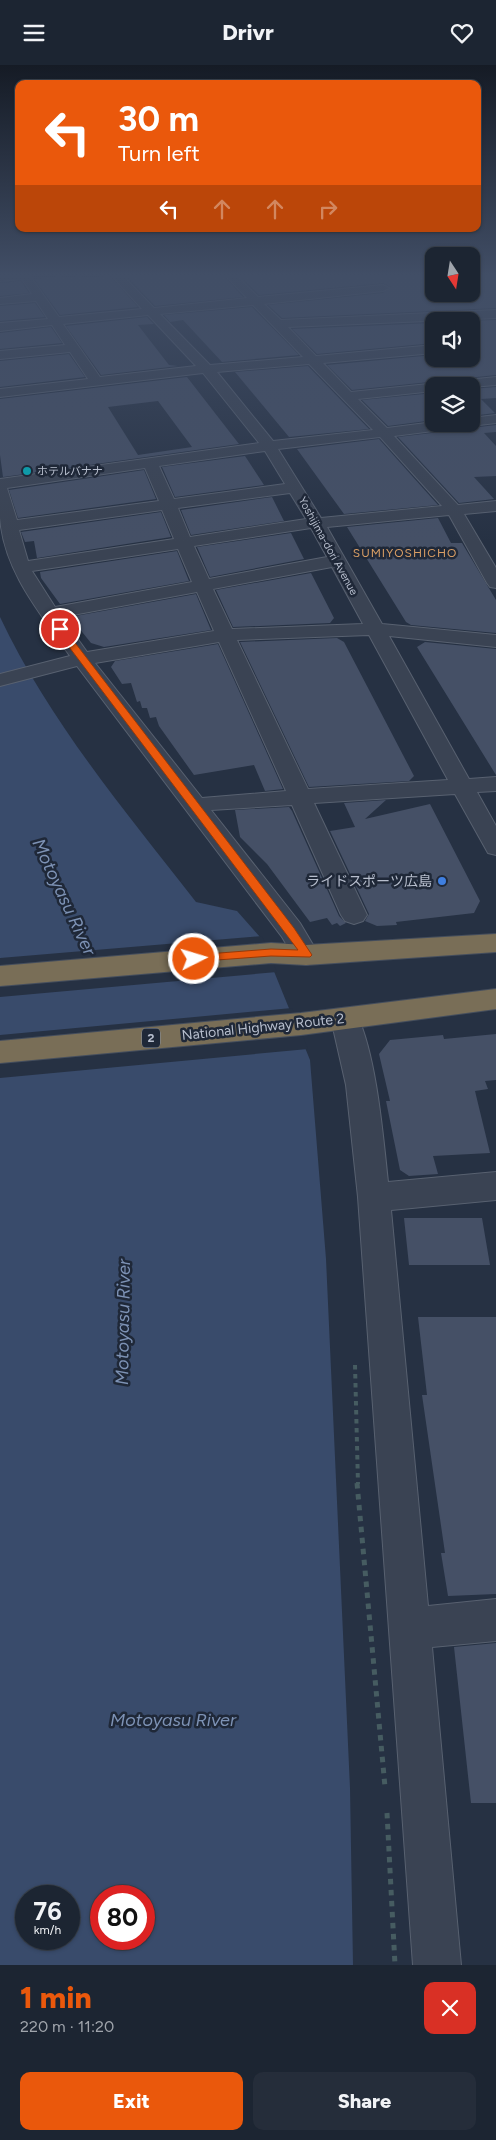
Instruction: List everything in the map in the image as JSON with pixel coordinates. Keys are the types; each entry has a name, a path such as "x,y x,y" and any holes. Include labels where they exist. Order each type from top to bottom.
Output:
{"highway":[{"path":"0,976 271,953 306,955 496,943"},
{"name":"National Highway Route 2","path":"0,1052 301,1024 496,999"}],"street":[{"path":"85,365 96,381"},
{"name":"Yoshijima-dori Avenue","path":"202,365 247,416 296,487 496,847"},
{"path":"0,393 96,381 262,365"},
{"path":"316,365 383,432 454,510 496,583"},
{"path":"456,371 461,377"},
{"path":"480,383 496,381"},
{"path":"348,396 425,388"},
{"path":"480,421 496,419"},
{"path":"0,483 268,446 425,427"},
{"path":"150,463 202,584 354,915"},
{"path":"10,527 296,487"},
{"path":"0,489 21,567 49,614 290,930 306,955"},
{"path":"21,567 315,523 496,507"},
{"path":"49,614 202,584 336,561"},
{"path":"0,680 82,659 226,635 374,629 496,641"},
{"path":"197,807 211,803 496,784"},
{"path":"346,1019 354,1049 367,1126 374,1197 436,1965"},
{"path":"374,1197 496,1186"},
{"path":"410,1628 496,1620"}],"path":[{"path":"354,1355 358,1507 369,1603 385,1791"},
{"path":"387,1811 395,1965"}],"water":[{"name":"Motoyasu River","path":"0,617 41,693 65,729 116,800 196,902 237,911 260,937 310,1060 326,1259 350,1788 353,1965 0,1965"}],"pier":[{"path":"262,936 277,972 0,997 0,958"},
{"path":"292,1008 308,1049 0,1078 0,1035"}],"building":[{"path":"0,365 76,365 85,377 0,387"},
{"path":"94,365 178,366 101,375"},
{"path":"327,365 425,365 425,367 480,367 480,365 496,365 496,375 425,377 425,382 352,390"},
{"path":"308,366 369,429 289,437 235,372"},
{"path":"187,377 239,444 3,477 0,455 0,399","holes":["158,401 192,447 138,455 108,407"]},
{"path":"496,387 496,398 481,399 495,413 480,415 480,388"},
{"path":"425,394 425,421 388,426 362,400"},
{"path":"496,425 496,432 484,433 496,446 496,476 474,477 494,499 459,503 398,437 440,432 480,432 480,427"},
{"path":"379,439 438,505 344,514 297,449"},
{"path":"245,456 264,485 175,497 162,467"},
{"path":"144,470 156,499 18,518 9,490"},
{"path":"272,497 284,521 191,535 181,510"},
{"path":"161,512 171,537 37,558 34,541 25,542 21,532"},
{"path":"438,518 451,543 462,543 496,600 496,633 411,625 406,622 347,527"},
{"path":"291,533 304,559 210,577 197,547"},
{"path":"177,551 189,581 60,604 41,578 40,572"},
{"path":"311,573 334,618 330,623 233,627 216,590"},
{"path":"196,594 211,630 104,647 91,643 70,617"},
{"path":"337,638 344,642 414,776 409,781 309,787 240,642"},
{"path":"425,642 496,649 496,775 417,647"},
{"path":"218,644 283,789 265,791 254,765 194,775 159,726 156,717 150,718 147,708 142,708 140,701 137,702 131,683 122,684 111,667 115,661"},
{"path":"386,800 365,819 430,804 480,901 474,913 396,922 397,925 377,926 365,921 369,914 330,831 355,827 344,803"},
{"path":"289,807 339,916 346,923 340,926 337,923 332,925 327,918 310,922 267,864 240,837 235,810"},
{"path":"496,1034 496,1080 485,1081 488,1089 475,1091 490,1153 433,1156 438,1174 409,1176 400,1170 386,1101 390,1101 379,1054 390,1040 443,1035 444,1039"},
{"path":"404,1218 482,1218 490,1265 409,1265"},
{"path":"418,1317 496,1317 496,1594 448,1596 441,1553 445,1553 422,1395 427,1395"},
{"path":"496,1643 496,1803 471,1803 454,1647"}],"place":[{"name":"ホテルバナナ","path":"27,471"},
{"name":"ライドスポーツ広島","path":"442,881"}],"district":[{"name":"SUMIYOSHICHO","path":"405,553"}],"route":[{"path":"60,629 290,930 306,955 286,952 194,959"}]}
